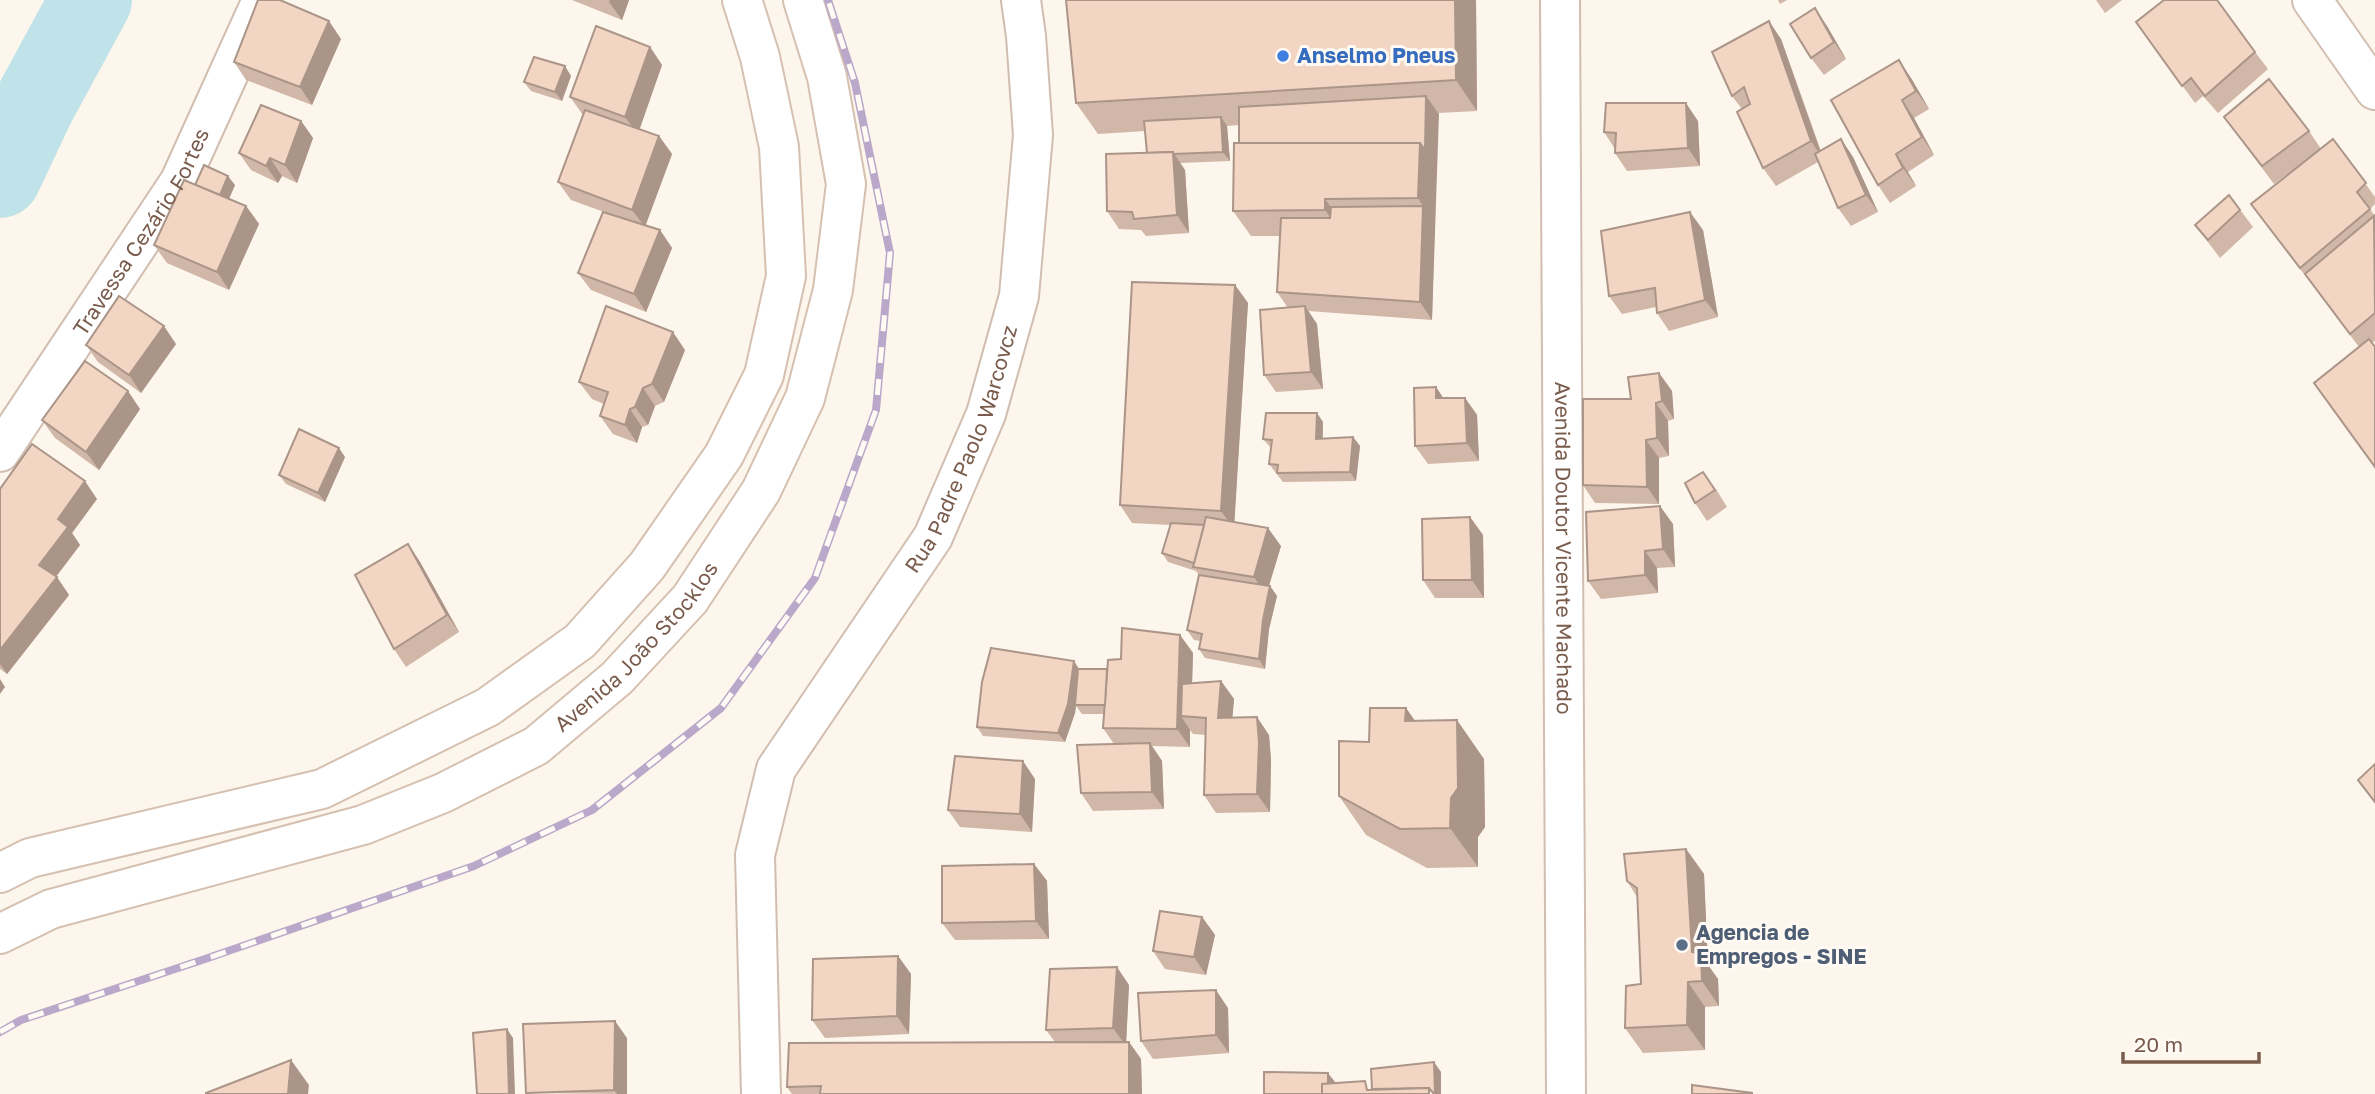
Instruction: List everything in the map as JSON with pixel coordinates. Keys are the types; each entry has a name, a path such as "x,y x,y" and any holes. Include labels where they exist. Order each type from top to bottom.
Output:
{"street":[{"name":"Travessa Cezário Fortes","path":"0,452 180,181 262,0"},
{"name":"Avenida João Stocklos","path":"0,873 30,858 322,789 488,707 580,641 647,566 724,455 764,374 786,276 779,147 760,57 742,0"},
{"name":"Avenida João Stocklos","path":"0,934 51,909 363,825 443,793 536,746 617,678 690,599 761,491 805,398 833,290 846,184 827,77 803,0"},
{"name":"Rua Padre Paolo Warcovcz","path":"761,1094 755,855 776,769 933,537 986,414 1019,296 1031,149 1026,36 1021,0"},
{"name":"Avenida Doutor Vicente Machado","path":"1560,0 1566,1094"},
{"path":"2312,0 2375,90"}],"building":[{"path":"258,0 280,0 329,21 300,87 234,62"},
{"name":"Anselmo Pneus","path":"1066,0 1455,0 1456,80 1076,103"},
{"path":"2164,0 2217,0 2255,52 2205,96 2191,78 2182,86 2136,22"},
{"path":"1815,8 1834,42 1811,58 1790,24"},
{"path":"1769,21 1811,141 1763,168 1737,112 1750,104 1744,87 1732,96 1712,52"},
{"path":"596,26 650,47 625,117 570,97"},
{"path":"534,57 565,66 555,92 524,82"},
{"path":"1899,60 1916,91 1902,100 1922,137 1896,154 1903,168 1878,185 1831,100"},
{"path":"2269,79 2309,131 2262,166 2224,117"},
{"path":"1426,96 1425,150 1420,143 1239,143 1239,107"},
{"path":"1606,103 1686,103 1688,148 1615,153 1616,133 1604,132"},
{"path":"261,105 301,121 285,165 270,158 266,166 239,153"},
{"path":"585,110 659,136 632,210 558,182"},
{"path":"1221,117 1223,152 1147,153 1144,121"},
{"path":"1841,139 1866,195 1838,208 1815,154"},
{"path":"2333,139 2366,183 2357,192 2370,209 2300,268 2251,204"},
{"path":"1234,143 1420,143 1418,198 1325,199 1325,210 1233,211"},
{"path":"1173,152 1177,215 1134,219 1132,212 1107,211 1106,154"},
{"path":"204,165 228,176 220,195 195,185"},
{"path":"184,180 246,206 217,272 154,245"},
{"path":"2229,195 2240,210 2208,240 2195,225"},
{"path":"1423,206 1420,302 1277,292 1281,218 1330,218 1331,207"},
{"path":"603,212 660,230 634,294 578,273"},
{"path":"1690,212 1705,300 1657,313 1655,288 1609,296 1601,231"},
{"path":"2374,216 2375,313 2350,334 2305,274"},
{"path":"1132,282 1235,285 1221,511 1120,505"},
{"path":"119,296 164,326 129,375 86,345"},
{"path":"606,306 673,332 652,384 643,388 635,407 630,409 625,425 600,416 608,392 579,382"},
{"path":"1305,306 1311,372 1264,375 1260,310"},
{"path":"2369,339 2375,347 2375,467 2314,383"},
{"path":"85,361 128,391 86,452 42,420"},
{"path":"1659,373 1662,401 1656,403 1657,438 1646,440 1647,487 1583,485 1583,399 1631,399 1628,377"},
{"path":"1436,387 1436,398 1465,398 1467,443 1415,446 1414,388"},
{"path":"1266,413 1317,413 1316,439 1353,437 1350,472 1277,473 1278,465 1269,464 1272,440 1263,439"},
{"path":"299,429 339,448 318,493 279,475"},
{"path":"32,444 85,481 58,519 68,527 39,565 57,577 0,650 0,489"},
{"path":"1703,472 1715,490 1695,503 1685,483"},
{"path":"1660,506 1663,549 1645,551 1645,575 1588,581 1586,512"},
{"path":"1206,517 1268,528 1254,577 1193,567"},
{"path":"1470,517 1472,580 1423,580 1422,519"},
{"path":"1171,523 1204,525 1194,563 1162,553"},
{"path":"408,544 447,615 394,649 355,575"},
{"path":"1199,575 1270,586 1259,659 1199,649 1202,634 1187,630"},
{"path":"1122,628 1180,635 1177,729 1103,728 1108,660 1121,659"},
{"path":"991,648 1074,661 1068,704 1058,733 977,727 982,682"},
{"path":"1078,669 1107,669 1105,705 1075,705"},
{"path":"1221,681 1218,718 1257,717 1257,794 1204,795 1206,718 1181,716 1182,684"},
{"path":"1370,708 1406,708 1405,721 1457,720 1458,788 1451,798 1450,828 1400,829 1339,796 1339,741 1369,742"},
{"path":"1150,743 1152,792 1081,793 1077,745"},
{"path":"955,756 1023,761 1020,814 948,810"},
{"path":"2375,764 2375,802 2358,780"},
{"path":"1686,849 1692,952 1701,954 1702,981 1688,982 1687,1025 1625,1028 1626,986 1641,984 1637,888 1627,881 1624,854"},
{"path":"1034,864 1036,921 942,923 942,866"},
{"path":"1160,911 1202,917 1194,957 1153,951"},
{"path":"898,956 897,1016 812,1020 813,959"},
{"path":"1117,967 1113,1028 1046,1030 1050,969"},
{"path":"1216,990 1216,1035 1141,1041 1138,993"},
{"path":"615,1021 614,1090 526,1093 523,1024"},
{"path":"507,1029 509,1094 477,1094 473,1033"},
{"path":"1129,1042 1129,1094 820,1094 821,1086 787,1087 789,1043"},
{"path":"291,1060 288,1094 206,1094 206,1093"},
{"path":"1434,1062 1435,1094 1429,1088 1372,1089 1371,1069"},
{"path":"1264,1072 1328,1073 1328,1084 1322,1084 1322,1094 1264,1094"},
{"path":"1365,1081 1367,1090 1429,1088 1429,1094 1322,1094 1322,1084"},
{"path":"1692,1085 1752,1093 1752,1094 1692,1094"}],"waterway":[{"path":"0,177 34,105 91,0"}],"railway":[{"path":"0,1032 21,1020 474,866 592,810 721,708 815,578 876,410 890,253 855,83 828,0"}],"place":[{"name":"Anselmo Pneus","path":"1283,56"},
{"name":"Agencia de Empregos - SINE","path":"1682,945"}]}
